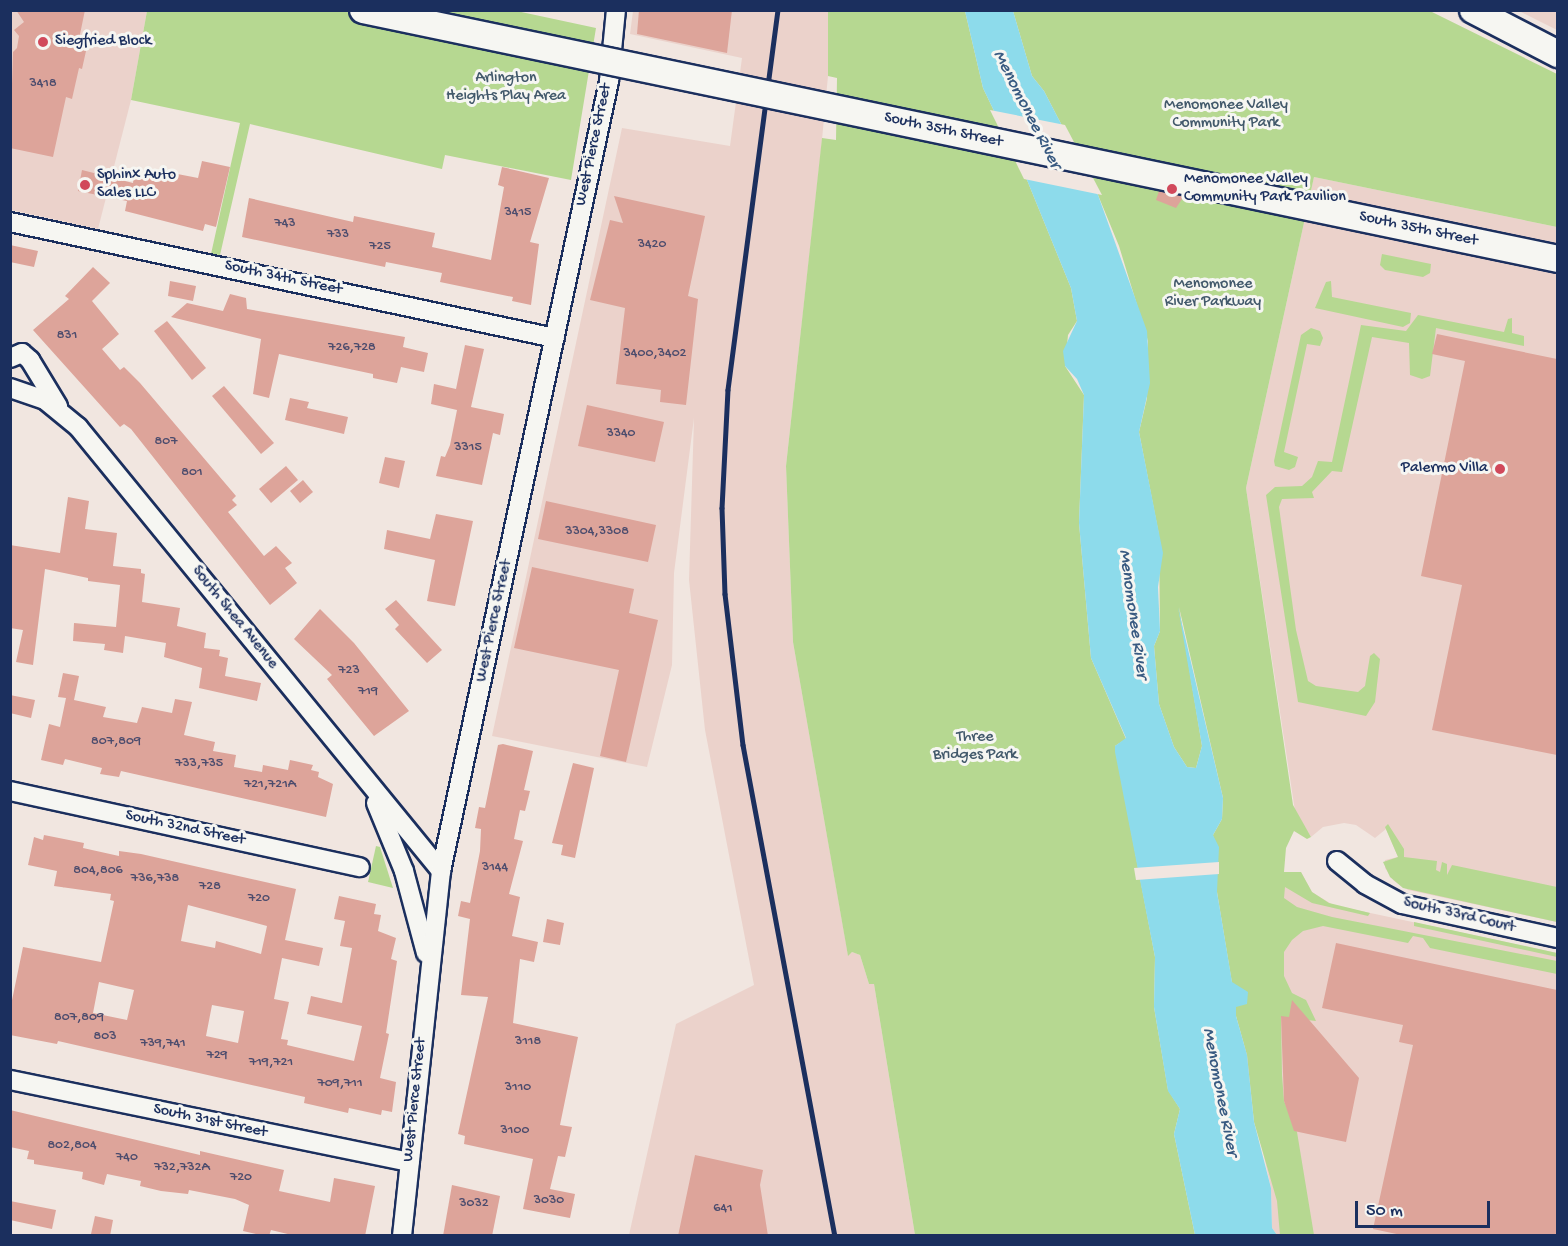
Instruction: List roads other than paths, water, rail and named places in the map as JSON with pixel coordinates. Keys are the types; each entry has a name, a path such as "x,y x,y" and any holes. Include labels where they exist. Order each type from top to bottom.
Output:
{"main road":[{"name":"South 35th Street","path":"363,10 1557,259"},
{"path":"1473,10 1557,54"}],"street":[{"name":"West Pierce Street","path":"402,1236 441,871 609,81 616,10"},
{"name":"South 34th Street","path":"10,222 555,338"},
{"path":"10,358 22,353 30,360 61,410"},
{"name":"South Shea Avenue","path":"10,388 45,399 61,410 441,871"},
{"path":"364,777 404,871 429,973"},
{"name":"South 32nd Street","path":"10,791 360,867"},
{"name":"South 33rd Court","path":"1337,861 1365,884 1402,904 1557,938"},
{"name":"South 31st Street","path":"10,1080 410,1162"}],"water":[{"name":"Menomonee River","path":"965,11 1013,11 1032,76 1044,91 1098,195 1147,331 1150,383 1139,432 1163,553 1158,587 1160,631 1154,646 1159,704 1174,747 1187,767 1196,768 1202,746 1178,607 1223,798 1222,819 1213,835 1219,847 1217,892 1232,982 1248,992 1247,1004 1236,1007 1236,1016 1247,1055 1254,1122 1271,1188 1272,1228 1277,1235 1195,1235 1174,1134 1180,1109 1168,1091 1154,1007 1155,957 1115,752 1115,746 1126,738 1091,658 1079,523 1084,395 1077,379 1065,366 1063,351 1077,321 1071,288 1027,180 983,88"}],"railway":[{"path":"778,10 728,390 722,508 725,594 743,745 835,1236"}],"place":[{"name":"Siegfried Block","path":"43,42"},
{"name":"Sphinx Auto Sales LLC","path":"85,185"},
{"name":"Menomonee Valley Community Park Pavilion","path":"1172,189"},
{"name":"Palermo Villa","path":"1500,469"}],"park label":[{"name":"Arlington Heights Play Area","path":"506,88"},
{"name":"Menomonee Valley Community Park","path":"1226,115"},
{"name":"Menomonee River Parkway","path":"1213,294"},
{"name":"Three Bridges Park","path":"975,747"}]}
